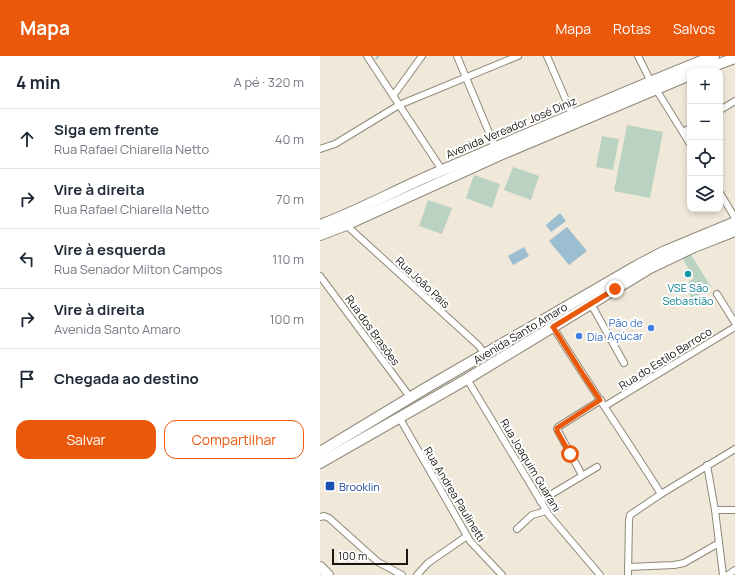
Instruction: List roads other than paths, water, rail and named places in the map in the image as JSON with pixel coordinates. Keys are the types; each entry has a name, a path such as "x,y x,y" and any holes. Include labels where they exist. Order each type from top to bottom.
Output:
{"main road":[{"name":"Avenida Vereador José Diniz","path":"320,235 346,225 654,85 714,56"},
{"path":"708,68 735,58"},
{"name":"Avenida Vereador José Diniz","path":"320,225 340,218 406,186 572,114 654,85 687,76"},
{"name":"Avenida Santo Amaro","path":"320,452 410,397 659,254 689,240 735,222"},
{"name":"Avenida Santo Amaro","path":"320,463 467,379 650,268 694,247 735,231"},
{"path":"320,567 327,575"}],"street":[{"path":"367,56 442,170"},
{"path":"393,96 422,56"},
{"path":"457,56 495,148"},
{"path":"320,149 335,144 399,105 518,56"},
{"path":"547,56 572,114"},
{"path":"638,56 688,140"},
{"path":"723,108 735,101"},
{"path":"683,132 687,130"},
{"path":"723,198 735,218"},
{"name":"Rua João Pais","path":"346,225 478,345 485,354"},
{"name":"Rua dos Brasões","path":"320,276 410,397"},
{"path":"717,294 735,323"},
{"path":"591,304 624,363"},
{"path":"553,327 600,400 606,406 661,494"},
{"name":"Rua do Estilo Barroco","path":"606,406 735,327"},
{"name":"Rua Joaquim Guarani","path":"467,379 546,511 600,575"},
{"path":"582,475 557,429 600,400"},
{"name":"Rua Andrea Paulinetti","path":"399,417 467,536 476,549 502,575"},
{"path":"628,575 630,515 707,465 735,449"},
{"path":"707,465 715,510 723,575"},
{"path":"540,501 597,467"},
{"path":"715,510 735,510"},
{"path":"517,529 532,515 546,511"},
{"path":"320,517 324,516 329,518 378,562 402,575"},
{"path":"417,575 428,563 467,536"},
{"path":"628,567 674,565 684,563 719,543"},
{"path":"728,575 735,570"}],"water":[{"path":"560,213 566,221 551,232 546,225"},
{"path":"567,227 587,251 569,265 549,241"},
{"path":"524,247 529,256 513,265 508,256"}],"place":[{"name":"VSE São Sebastião","path":"688,274"},
{"name":"Pão de Açúcar","path":"651,328"},
{"name":"Dia","path":"579,336"},
{"name":"Brooklin","path":"330,486"}]}
